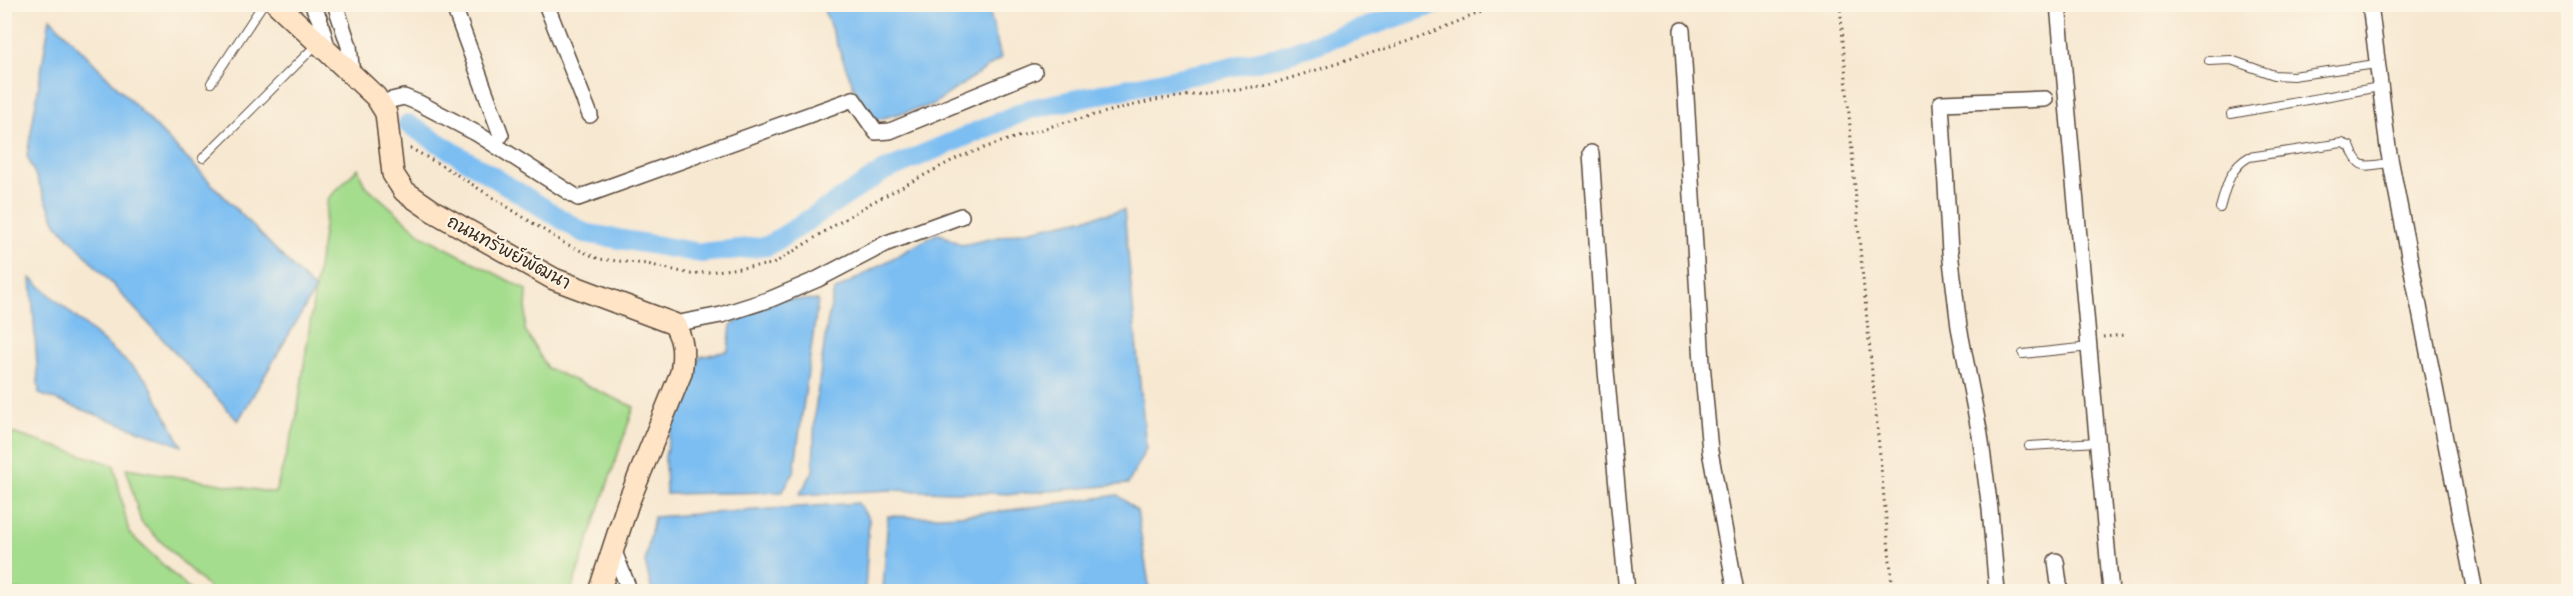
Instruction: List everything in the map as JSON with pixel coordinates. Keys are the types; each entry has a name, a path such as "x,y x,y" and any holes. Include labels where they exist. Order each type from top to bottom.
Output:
{"street":[{"name":"ถนนทรัพย์พัฒนา","path":"277,4 352,75 386,113 393,174 404,191 433,211 554,279 674,324"},
{"path":"312,4 319,18 323,48"},
{"path":"335,4 349,46 352,75"},
{"path":"453,4 501,135"},
{"path":"546,4 590,115"},
{"path":"2058,4 2111,591"},
{"path":"2370,4 2379,87 2391,163 2475,591"},
{"path":"1682,30 1702,363 1710,451 1736,591"},
{"path":"379,103 404,97 419,103 476,133 578,198 853,99 876,132 890,131 1034,72"},
{"path":"1997,591 1990,509 1980,435 1959,327 1950,252 1941,103 2045,99"},
{"path":"1591,153 1610,419 1627,591"},
{"path":"599,591 628,503 681,373 684,351 681,337 674,324 721,315 771,299 818,279 887,243 961,216"},
{"path":"613,549 630,591"},
{"path":"2056,561 2060,591"}],"lane":[{"path":"211,83 262,4"},
{"path":"203,158 323,48"},
{"path":"2209,61 2231,60 2274,75 2292,76 2376,64"},
{"path":"2232,114 2379,87"},
{"path":"2220,208 2229,178 2238,163 2249,157 2342,143 2350,146 2356,162 2361,166 2391,163"},
{"path":"2023,354 2090,342"},
{"path":"2029,446 2098,442"}],"path":[{"path":"389,140 410,148 448,169 564,243 599,259 647,264 691,274 774,264 868,204 959,157 998,143 1062,123 1155,100 1268,85 1410,41 1501,4"},
{"path":"1840,4 1859,237 1893,591"},
{"path":"2090,342 2125,335"}],"green space":[{"path":"358,168 364,184 423,236 527,290 525,330 547,368 634,407 571,591 212,591 141,522 126,468 275,493 296,421 328,199"},
{"path":"12,433 114,465 129,533 191,591 5,591 4,488"}],"water":[{"path":"822,5 988,5 1001,58 932,105 871,121 854,88"},
{"path":"50,18 315,290 238,421 56,223 27,156"},
{"path":"1124,210 1146,448 1128,484 1015,494 891,490 799,495 813,472 815,411 834,291 938,233 962,245"},
{"path":"31,278 147,380 182,446 39,394"},
{"path":"771,299 818,300 794,472 782,492 666,494 665,457 673,419 700,357 728,351 731,326"},
{"path":"1118,495 1137,511 1150,591 883,591 888,516 975,514"},
{"path":"858,503 869,519 865,591 652,591 645,562 654,517"}],"waterway":[{"path":"408,124 584,233 701,253 768,246 884,171 1030,109 1277,57 1436,4"}]}
